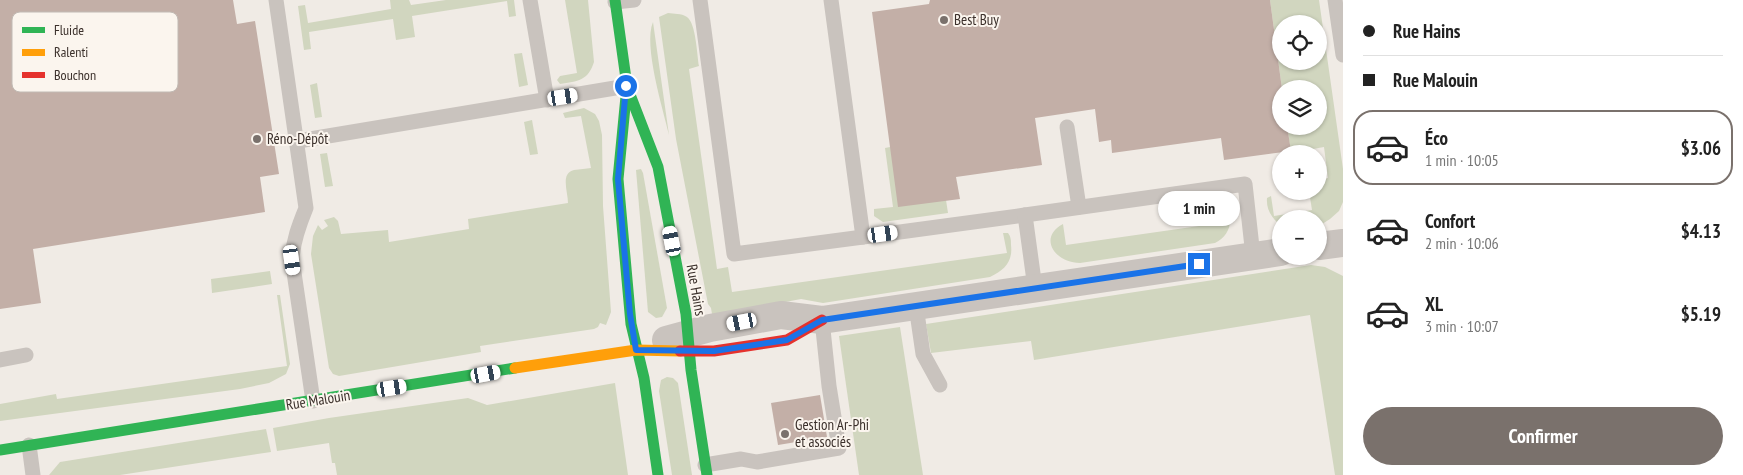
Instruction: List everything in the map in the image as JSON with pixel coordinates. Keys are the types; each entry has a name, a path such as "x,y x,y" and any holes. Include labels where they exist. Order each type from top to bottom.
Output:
{"street":[{"name":"Rue Hains","path":"615,1 626,86 618,179 630,314 636,350 644,378 658,475"},
{"name":"Rue Hains","path":"626,86 658,167 686,314 692,379 706,470"},
{"path":"1327,245 1343,243"},
{"name":"Rue Malouin","path":"0,450 689,342 781,315 822,320 1272,253"}],"lane":[{"path":"276,0 298,141 306,208 296,233 292,260 313,401"},
{"path":"530,0 547,100"},
{"path":"615,1 634,0"},
{"path":"700,0 734,254 1245,184 1253,256"},
{"path":"831,0 863,237"},
{"path":"1335,0 1343,55"},
{"path":"298,141 626,86"},
{"path":"1067,126 1080,207"},
{"path":"1025,215 1035,288"},
{"path":"916,306 923,354 940,385"},
{"path":"706,470 741,459 757,462 840,448 829,386 822,320"},
{"path":"0,360 26,355"},
{"path":"29,445 34,475"}],"green space":[{"path":"390,0 409,0 411,5 446,0 514,0 516,16 509,17 507,1 412,16 415,37 396,40 393,19 309,32 311,49 304,50 298,6 305,5 308,23 391,9"},
{"path":"565,0 588,0 594,62 585,77 577,81 560,84 557,80 560,76 577,73"},
{"path":"1270,0 1319,0 1321,15 1272,15"},
{"path":"668,13 687,17 694,32 699,66 689,69 717,269 728,267 732,292 1007,253 1003,233 1008,233 1011,240 1011,256 1007,264 990,277 823,303 801,299 718,315 712,314 708,304 676,139 659,17"},
{"path":"653,22 669,135 652,61 650,46"},
{"path":"522,53 528,85 519,87 514,54"},
{"path":"1327,56 1343,169 1343,202 1339,211 1327,221 1327,210 1312,210 1310,200 1327,200 1327,145 1290,145 1288,135 1327,135 1327,80 1281,80 1279,70 1327,70"},
{"path":"317,83 322,117 315,118 310,85"},
{"path":"584,108 595,114 599,121 602,135 603,206 611,312 606,325 600,323 594,329 480,346 481,352 339,376 333,374 329,368 311,254 313,236 318,225 322,230 328,226 324,220 334,217 338,221 341,234 388,230 389,242 469,229 468,219 568,203 567,175 574,170 591,168 581,116 565,118 563,113"},
{"path":"532,120 538,154 530,155 524,122"},
{"path":"890,147 946,200 948,213 883,222 874,216 874,209 893,207 885,148"},
{"path":"327,153 333,186 325,187 320,154"},
{"path":"641,169 667,308 662,317 656,318 648,312 636,170"},
{"path":"1271,196 1273,210 1272,217 1267,198"},
{"path":"1211,202 1225,209 1230,220 1227,233 1215,243 1080,263 1071,262 1057,254 1051,242 1051,236 1055,230 1063,224 1066,245 1213,224"},
{"path":"1311,265 1325,267 1343,276 1343,475 1335,475 1310,315 1034,360 1031,341 931,353 926,324"},
{"path":"270,271 272,284 212,293 211,279"},
{"path":"277,295 280,295 290,364 286,374 269,383 240,389 0,421 0,404 56,394 57,399 287,366"},
{"path":"900,327 923,475 859,475 839,336"},
{"path":"667,377 673,378 678,383 692,475 672,475 659,391 661,380"},
{"path":"615,383 628,475 337,475 335,463 332,463 329,443 277,451 273,428 468,398 487,405"},
{"path":"266,429 271,452 120,475 49,475 60,462"}],"building":[{"path":"0,0 233,0 237,24 255,21 279,174 260,177 265,212 33,249 41,303 0,309"},
{"path":"930,0 1270,0 1272,15 1272,70 1279,70 1281,80 1272,80 1272,135 1288,135 1290,145 1272,145 1272,154 1224,160 1221,138 1112,153 1111,140 1099,142 1095,109 1035,118 1042,165 956,177 960,199 898,207 872,12 929,4"},
{"path":"820,395 827,437 778,445 771,403"}],"traffic: fast":[{"path":"615,0 627,86 618,179 631,324 644,378 658,475"},
{"path":"629,92 658,167 686,314 691,370 707,475"},
{"path":"0,450 515,368"}],"traffic: slow":[{"path":"515,368 636,350 680,351"}],"traffic: jam":[{"path":"680,351 714,351 787,340 822,320"}],"place":[{"name":"Best Buy","path":"944,20"},
{"name":"Réno-Dépôt","path":"257,139"},
{"name":"Gestion Ar-Phi et associés","path":"785,434"}],"route":[{"path":"626,86 618,179 631,324 636,350 714,351 787,340 822,320 1199,264"}]}
